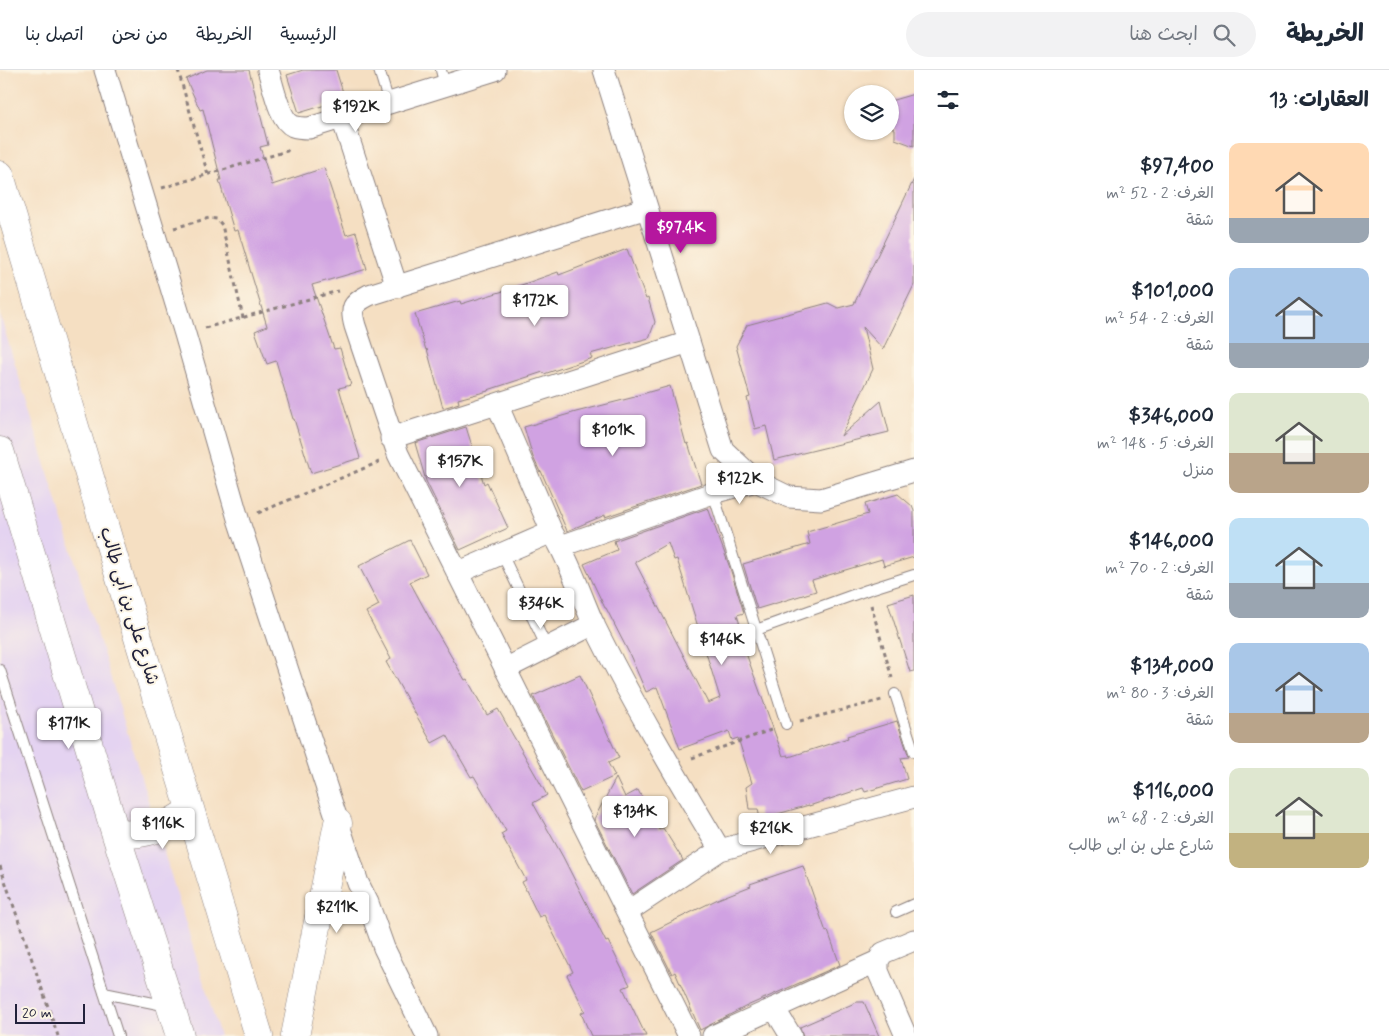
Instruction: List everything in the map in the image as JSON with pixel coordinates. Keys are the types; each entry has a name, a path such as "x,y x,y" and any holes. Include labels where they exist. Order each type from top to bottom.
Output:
{"street":[{"path":"105,70 185,334 239,522 358,884 368,903 384,948 427,1036"},
{"path":"268,70 285,120 292,126 309,128 389,103 443,78 495,70"},
{"path":"604,70 723,450 756,481 788,497 821,499 914,471"},
{"path":"342,118 397,287"},
{"name":"شارع على بن ابى طالب","path":"0,175 259,1036"},
{"path":"647,208 369,295 357,302 352,314 354,326 395,446 689,1036"},
{"path":"395,446 497,404 689,342"},
{"path":"497,404 594,624 670,766 720,850"},
{"path":"0,451 116,835 180,1036"},
{"path":"457,573 502,554 756,481"},
{"path":"505,668 594,624"},
{"path":"627,912 720,850 914,797"},
{"path":"116,835 156,830 174,822 190,810"},
{"path":"295,1036 338,823"},
{"path":"906,1036 878,971 878,961 883,953 914,940"},
{"path":"713,1036 878,961"},
{"path":"774,1008 790,1036"}],"lane":[{"path":"379,70 389,103"},
{"path":"713,493 786,724"},
{"path":"502,554 547,648"},
{"path":"756,630 914,575"},
{"path":"0,670 118,1036"},
{"path":"895,694 914,752"},
{"path":"896,912 914,904"},
{"path":"104,993 171,1007"}],"path":[{"path":"178,70 208,175"},
{"path":"143,194 287,151 293,139 292,126"},
{"path":"155,234 208,218 217,219 222,225 243,318"},
{"path":"185,334 344,289 359,287 369,295"},
{"path":"239,522 395,446"},
{"path":"670,766 786,724 888,698 895,694 895,687 867,590"},
{"path":"0,866 58,1036"}],"shaded area":[{"path":"0,315 220,1036 0,1036"}],"building":[{"path":"207,70 249,70 268,145 260,147 272,185 324,168 346,235 356,232 367,269 312,285 334,349 340,348 351,385 339,388 360,458 311,473 276,361 267,364 255,331 267,326 238,230 234,231 219,180 221,180 203,109 200,110 186,79"},
{"path":"303,70 336,70 345,99 299,113 287,75"},
{"path":"914,94 914,146 898,140 899,98"},
{"path":"914,179 914,285 883,349 863,327 873,369 841,436 881,401 889,432 774,460 766,426 755,429 747,398 750,397 736,346 747,325 828,303 838,308 854,304"},
{"path":"627,249 646,299 648,298 655,322 649,338 590,354 592,358 458,399 459,403 443,408 427,349 415,314 460,301 461,304 558,272 559,275"},
{"path":"670,386 686,444 688,443 701,484 605,517 605,515 567,531 533,457 524,427"},
{"path":"466,427 484,484 487,482 508,528 460,550 426,481 415,443"},
{"path":"898,494 912,506 914,511 914,557 884,566 882,559 812,580 816,591 757,609 743,564 810,544 807,532 868,514 865,504"},
{"path":"708,508 744,613 737,615 745,641 742,642 783,756 788,755 789,757 848,738 847,736 897,721 909,757 901,758 907,779 865,792 863,788 809,806 760,819 758,809 749,809 746,787 752,783 738,738 732,740 729,731 680,749 657,687 646,692 629,653 584,564 617,550 614,541","holes":["668,543 674,560 677,559 720,698 708,703 635,562"]},
{"path":"410,540 427,574 410,582 437,632 487,715 498,709 547,795 533,803 630,985 623,988 646,1036 591,1036 581,1013 585,1011 567,975 573,972 544,915 539,917 522,882 526,880 501,834 506,831 474,776 471,777 447,735 432,743 386,662 391,659 366,612 379,605 359,566"},
{"path":"914,595 914,671 910,672 888,603"},
{"path":"580,675 619,758 608,763 615,776 581,792 533,696"},
{"path":"616,778 625,797 638,790 659,830 663,828 683,860 632,894 594,819"},
{"path":"803,866 826,932 828,931 840,965 747,1006 700,1030 675,972 672,974 651,932 718,899 751,886 750,884"},
{"path":"857,1002 864,1002 879,1036 803,1036 800,1027"}]}
